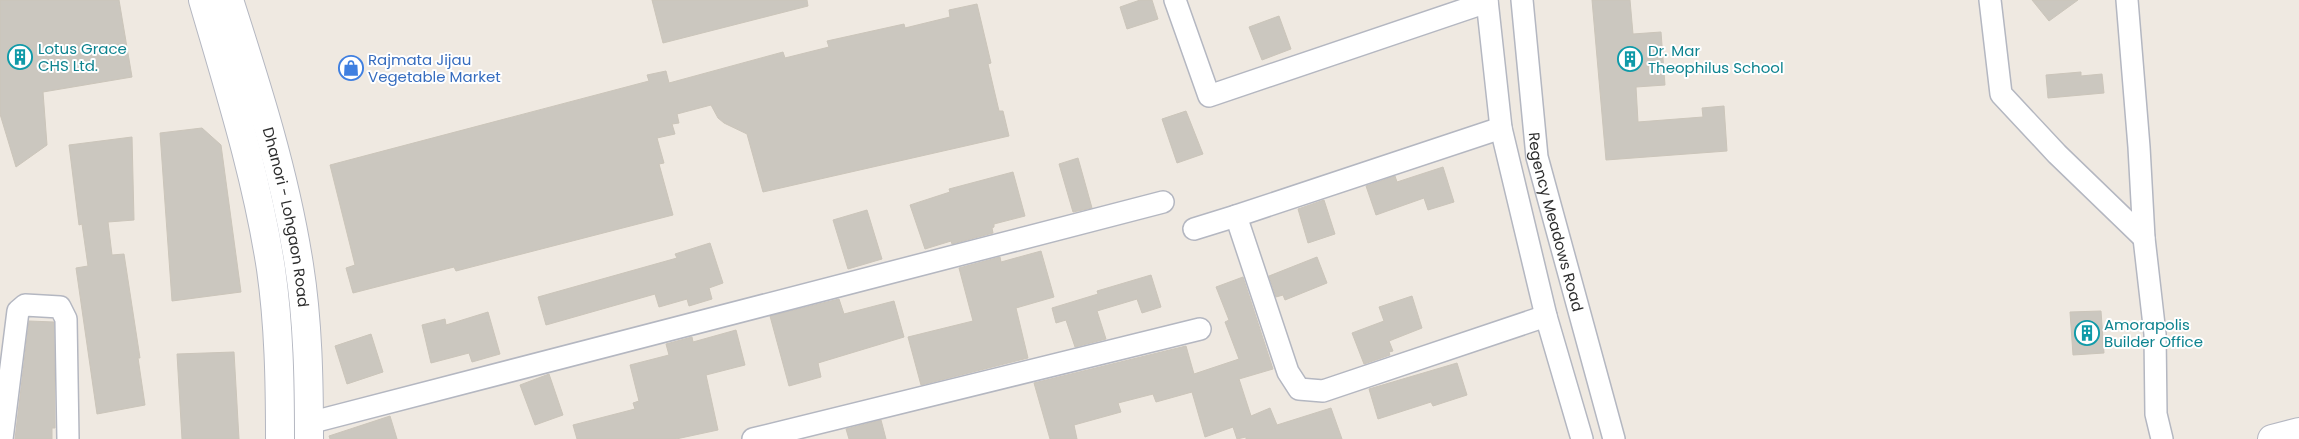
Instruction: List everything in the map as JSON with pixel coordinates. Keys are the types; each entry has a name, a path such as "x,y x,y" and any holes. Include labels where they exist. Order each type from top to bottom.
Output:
{"main road":[{"name":"Dhanori - Lohgaon Road","path":"203,0 248,154 271,269 280,366 280,439"},
{"name":"Dhanori - Lohgaon Road","path":"229,0 275,147 299,265 307,338 309,431"},
{"path":"2272,439 2299,432"}],"street":[{"path":"1175,0 1209,96 1487,1 1501,128 1546,316 1582,439"},
{"name":"Regency Meadows Road","path":"1522,0 1538,158 1614,439"},
{"path":"1990,0 2002,94 2057,154 2144,238"},
{"path":"2127,0 2144,238 2155,334 2156,414 2162,439"},
{"path":"1194,229 1501,128"},
{"path":"309,431 1163,202"},
{"path":"1236,216 1288,372 1299,389 1323,392 1546,316"},
{"path":"2,439 18,311 25,305 60,307 66,319 68,439"},
{"path":"753,439 1200,329"}],"building":[{"path":"0,0 119,0 132,77 43,92 47,145 16,167 0,114"},
{"path":"652,0 807,0 808,6 663,43"},
{"path":"1140,0 1152,0 1158,19 1127,29 1120,7"},
{"name":"Dr. Mar Theophilus School","path":"1592,0 1630,0 1633,34 1661,32 1665,85 1636,87 1638,122 1703,117 1702,108 1724,106 1727,151 1606,160"},
{"path":"2032,0 2078,0 2049,21"},
{"path":"977,4 991,63 988,64 999,111 1003,111 1009,136 763,192 747,134 724,123 718,118 711,105 677,114 679,123 672,124 675,134 657,138 664,163 659,164 673,215 456,271 454,267 353,293 346,268 355,265 330,165 649,81 647,75 666,71 669,83 783,52 785,58 829,47 827,41 904,24 905,28 950,17 949,10"},
{"path":"1279,16 1291,49 1262,60 1249,27"},
{"path":"2081,72 2081,76 2102,74 2104,93 2048,98 2046,75"},
{"path":"1186,111 1203,154 1177,163 1162,119"},
{"path":"202,128 221,145 241,292 172,301 160,133"},
{"path":"132,137 134,220 108,222 112,255 124,254 140,358 138,358 145,405 97,414 76,268 88,266 82,224 79,225 69,145"},
{"path":"1078,158 1092,208 1073,212 1059,164"},
{"path":"1443,167 1454,202 1428,210 1424,198 1376,215 1366,186 1395,176 1397,182"},
{"path":"1013,172 1025,216 994,224 992,228 993,233 952,244 951,241 925,249 910,205 950,192 949,189"},
{"path":"1324,200 1335,234 1308,243 1298,209"},
{"path":"867,210 882,259 848,269 833,220"},
{"path":"710,243 723,283 709,288 712,299 689,306 687,299 659,307 655,294 546,325 538,297 677,258 675,254"},
{"path":"1041,251 1054,297 1016,308 1028,358 921,385 908,337 973,321 959,268 1000,257 1001,262"},
{"path":"1317,257 1327,283 1285,300 1283,295 1276,297 1269,276"},
{"path":"1151,275 1161,307 1142,313 1137,299 1097,311 1106,339 1075,347 1066,320 1056,323 1052,308 1098,294 1097,291"},
{"path":"1243,277 1273,369 1239,379 1251,416 1270,408 1277,425 1331,408 1342,439 1246,439 1246,437 1237,439 1233,427 1205,437 1192,392 1156,402 1153,394 1118,403 1121,412 1074,425 1077,439 1050,439 1034,383 1186,346 1194,374 1239,359 1225,322 1229,320 1216,287"},
{"path":"1412,296 1422,328 1389,341 1393,351 1389,352 1390,355 1364,364 1352,333 1384,321 1379,307"},
{"path":"839,299 844,314 894,301 904,337 818,363 821,377 789,386 770,316"},
{"name":"Amorapolis Builder Office","path":"2101,311 2104,353 2073,355 2070,312"},
{"path":"488,312 500,354 472,362 469,353 431,363 422,325 445,319 446,325"},
{"path":"29,321 54,322 55,428 52,428 52,439 15,439"},
{"path":"736,330 745,365 706,375 718,430 676,439 577,439 573,425 635,409 633,403 639,401 630,365 669,355 666,344 692,337 693,342"},
{"path":"371,334 383,372 347,384 335,346"},
{"path":"234,352 239,439 182,439 177,354"},
{"path":"1457,363 1467,395 1433,406 1431,402 1378,419 1369,389"},
{"path":"549,374 563,415 535,425 520,385"},
{"path":"390,416 397,439 330,439 329,436"},
{"path":"881,420 886,439 849,439 846,429"}],"place":[{"name":"Lotus Grace CHS Ltd.","path":"20,57"},
{"name":"Dr. Mar Theophilus School","path":"1630,59"},
{"name":"Rajmata Jijau Vegetable Market","path":"351,68"},
{"name":"Amorapolis Builder Office","path":"2087,333"}]}
